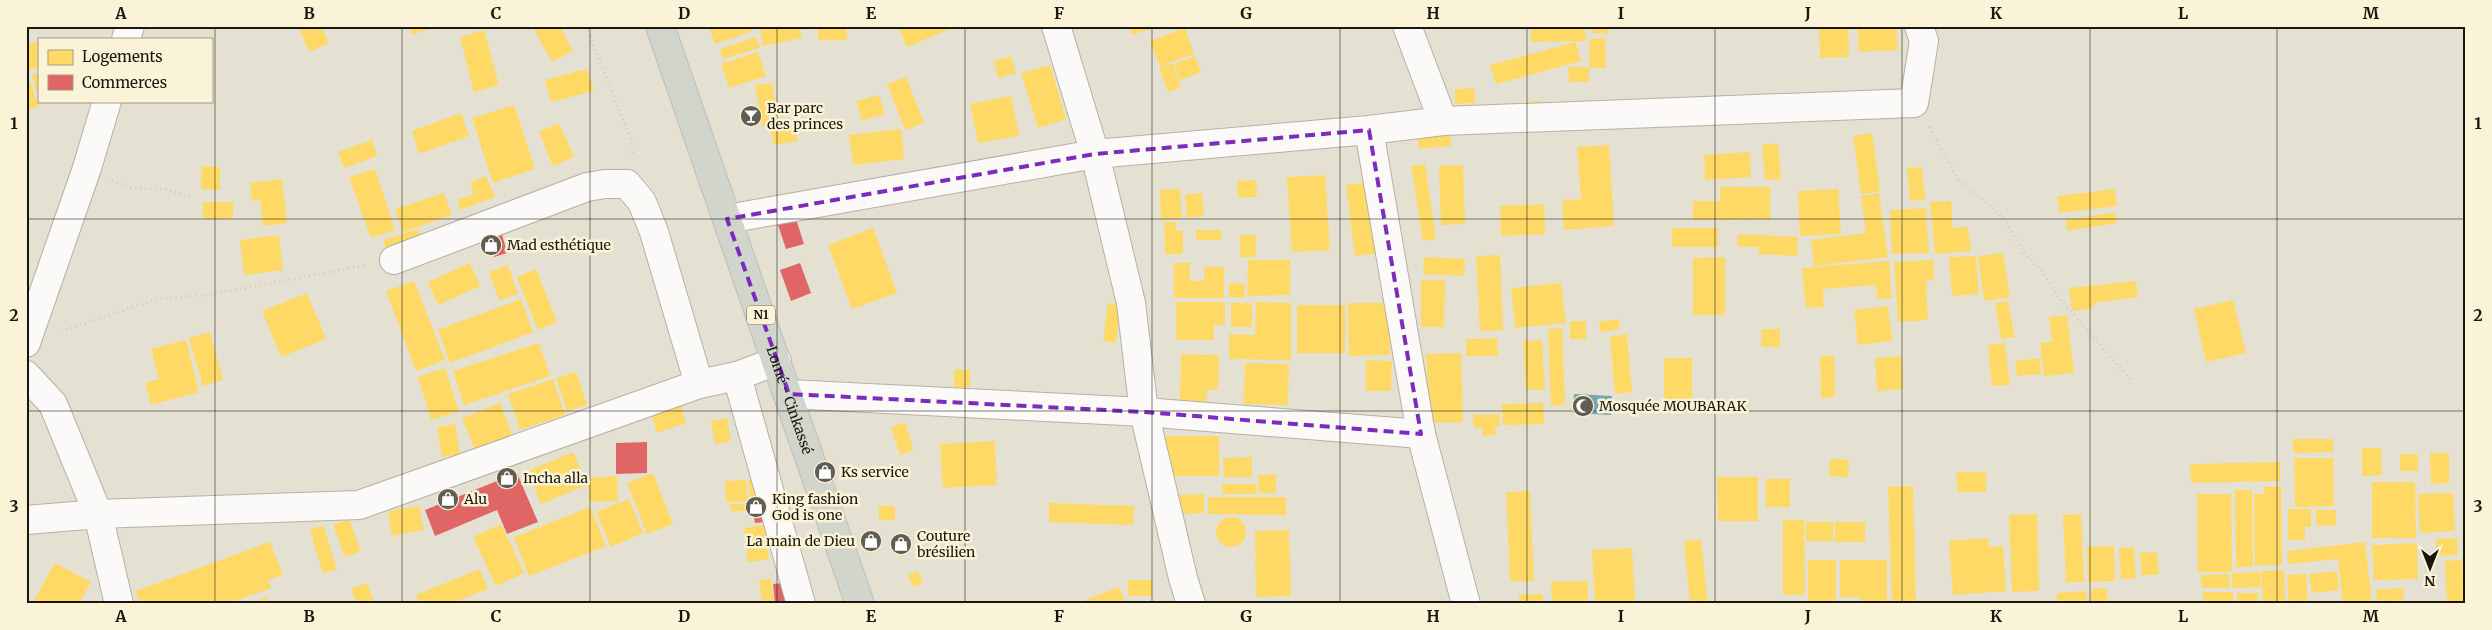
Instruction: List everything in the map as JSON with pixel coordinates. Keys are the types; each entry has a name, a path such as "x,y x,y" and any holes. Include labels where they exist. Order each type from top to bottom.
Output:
{"highway":[{"name":"Lomé - Cinkassé","path":"660,26 860,604"}],"street":[{"path":"126,38 130,26"},
{"path":"1056,26 1095,154 1131,302 1144,412 1183,578 1191,604"},
{"path":"1407,26 1443,121"},
{"path":"727,219 1095,154 1369,130 1443,121 1914,103 1924,41 1920,26"},
{"path":"27,342 107,102"},
{"path":"1369,130 1420,434 1466,604"},
{"path":"394,260 587,188 605,184 627,184 642,202 654,232 699,384"},
{"path":"26,520 98,514 359,505 699,384 737,376 777,362"},
{"path":"26,375 53,404 98,514 119,604"},
{"path":"737,376 801,604"},
{"path":"788,394 1144,412 1420,434"}],"path":[{"path":"586,26 633,148 627,184"},
{"path":"1914,103 1960,182 1996,210 2007,223 2010,232 2028,257 2042,271 2057,296 2131,380"},
{"path":"86,168 130,188 164,189 194,198"},
{"path":"27,342 123,312 156,299 207,295 394,260"}],"highlighted area":[{"path":"1369,130 1421,434 1144,412 789,394 727,219 1095,154"}],"building: Logements":[{"path":"298,26 321,26 329,43 309,52"},
{"path":"409,26 435,26 435,27 412,35"},
{"path":"532,26 560,26 573,51 552,62"},
{"path":"749,26 751,32 715,44 709,27"},
{"path":"767,26 799,26 802,38 763,46 760,28"},
{"path":"818,26 846,26 847,40 818,40"},
{"path":"898,26 957,26 907,47"},
{"path":"1129,26 1157,26 1157,27 1132,35"},
{"path":"1531,26 1585,26 1586,41 1531,42"},
{"path":"1592,26 1608,26 1608,34 1592,33"},
{"path":"1819,26 1848,26 1849,57 1820,58"},
{"path":"1857,26 1896,26 1898,50 1859,52"},
{"path":"1185,28 1194,54 1160,66 1150,41"},
{"path":"484,30 499,85 474,92 460,37"},
{"path":"756,37 760,48 723,59 720,49"},
{"path":"1605,38 1606,68 1590,68 1589,39"},
{"path":"38,41 38,67 26,71 26,45"},
{"path":"1576,42 1581,61 1496,84 1490,65"},
{"path":"758,52 766,76 729,88 721,64"},
{"path":"1011,56 1016,73 998,78 994,61"},
{"path":"1195,56 1201,72 1180,80 1174,64"},
{"path":"1172,63 1181,87 1168,92 1159,67"},
{"path":"1050,65 1066,119 1038,128 1021,73"},
{"path":"1568,67 1589,67 1589,82 1569,82"},
{"path":"587,69 594,91 551,102 545,80"},
{"path":"38,73 38,92 36,93 32,74"},
{"path":"906,77 924,123 905,130 887,84"},
{"path":"30,83 39,106 26,111 26,84"},
{"path":"772,83 779,122 762,126 755,85"},
{"path":"1474,88 1475,103 1455,104 1455,89"},
{"path":"879,95 885,114 862,121 856,101"},
{"path":"1011,96 1019,136 978,143 970,104"},
{"path":"1541,101 1542,113 1526,114 1526,102"},
{"path":"514,105 535,169 493,183 472,118"},
{"path":"461,113 469,136 419,154 412,131"},
{"path":"559,123 574,157 553,166 539,132"},
{"path":"794,123 798,141 774,145 770,128"},
{"path":"901,129 904,159 853,165 849,135"},
{"path":"1450,132 1451,146 1419,149 1417,135"},
{"path":"1872,133 1880,191 1861,194 1853,136"},
{"path":"372,140 377,156 344,168 338,152"},
{"path":"1778,143 1781,179 1765,180 1762,145"},
{"path":"1609,145 1614,226 1564,230 1562,200 1581,199 1577,147"},
{"path":"1750,152 1751,177 1705,180 1704,155"},
{"path":"1425,164 1436,239 1423,241 1411,166"},
{"path":"1463,165 1465,224 1441,225 1439,166"},
{"path":"202,166 220,167 220,190 201,189"},
{"path":"1922,167 1925,200 1910,201 1907,168"},
{"path":"375,169 395,230 371,238 349,177"},
{"path":"1325,175 1330,250 1292,252 1287,177"},
{"path":"486,176 495,197 460,210 457,200 474,194 470,183"},
{"path":"282,179 287,223 263,226 260,200 252,201 250,183"},
{"path":"1256,180 1257,197 1238,198 1237,181"},
{"path":"1371,182 1380,253 1355,256 1346,185"},
{"path":"1720,187 1770,187 1770,219 1693,220 1693,201 1720,201"},
{"path":"1180,189 1182,218 1161,219 1160,190"},
{"path":"1838,189 1841,234 1800,236 1798,191"},
{"path":"2115,189 2117,206 2059,213 2057,196"},
{"path":"444,193 452,215 403,232 395,209"},
{"path":"1202,193 1204,216 1187,218 1185,195"},
{"path":"1879,193 1888,257 1814,266 1811,240 1866,233 1861,196"},
{"path":"1951,201 1953,228 1968,227 1971,251 1935,254 1930,202"},
{"path":"203,202 233,202 233,218 203,219"},
{"path":"1544,204 1545,234 1501,236 1500,206"},
{"path":"1926,208 1929,253 1892,254 1890,210"},
{"path":"2115,212 2117,223 2067,231 2066,220"},
{"path":"1164,222 1176,222 1176,231 1183,231 1183,254 1165,254"},
{"path":"873,228 897,293 852,309 828,245"},
{"path":"1672,228 1718,228 1718,247 1672,247"},
{"path":"418,229 422,242 387,252 383,240"},
{"path":"1196,230 1221,230 1221,240 1196,240"},
{"path":"1738,234 1798,237 1797,256 1758,254 1759,247 1737,246"},
{"path":"279,235 283,270 244,275 240,240"},
{"path":"1240,235 1256,235 1256,257 1240,257"},
{"path":"2003,253 2010,297 1984,301 1978,256"},
{"path":"1500,255 1503,330 1480,331 1476,256"},
{"path":"1976,256 1979,294 1952,296 1949,257"},
{"path":"1424,257 1465,259 1464,276 1423,274"},
{"path":"1725,257 1725,315 1693,315 1693,258"},
{"path":"1248,260 1290,260 1290,295 1247,296"},
{"path":"1933,260 1934,280 1926,281 1928,320 1898,322 1894,262"},
{"path":"1889,261 1892,298 1877,299 1876,285 1823,289 1824,307 1806,308 1802,268"},
{"path":"470,263 480,286 438,305 428,282"},
{"path":"1174,263 1190,263 1190,281 1204,281 1204,267 1224,267 1224,298 1174,298"},
{"path":"508,265 518,294 499,300 489,272"},
{"path":"536,269 557,322 538,330 517,277"},
{"path":"1421,280 1445,280 1444,327 1421,327"},
{"path":"414,281 445,360 416,371 386,291"},
{"path":"2136,281 2138,297 2093,303 2094,308 2072,311 2069,288"},
{"path":"1229,283 1245,284 1244,298 1229,297"},
{"path":"1561,283 1566,323 1515,328 1511,288"},
{"path":"307,293 326,339 281,357 262,311"},
{"path":"521,299 533,332 450,363 438,330"},
{"path":"2233,300 2246,353 2206,362 2194,309"},
{"path":"2008,301 2015,337 2001,339 1995,303"},
{"path":"1176,302 1225,302 1225,325 1214,325 1214,340 1176,340"},
{"path":"1256,302 1291,303 1291,360 1229,359 1229,334 1255,335"},
{"path":"1108,303 1121,304 1116,343 1103,341"},
{"path":"1231,303 1252,303 1252,327 1231,327"},
{"path":"1348,303 1389,303 1390,355 1349,356"},
{"path":"1297,305 1345,305 1345,353 1297,353"},
{"path":"1888,306 1892,341 1858,345 1854,310"},
{"path":"2067,315 2074,373 2044,376 2040,343 2052,342 2049,317"},
{"path":"1619,319 1620,329 1600,332 1599,322"},
{"path":"1570,321 1586,321 1586,339 1570,339"},
{"path":"1562,328 1565,405 1551,405 1548,329"},
{"path":"1762,329 1780,329 1780,347 1761,347"},
{"path":"210,332 223,380 203,386 189,338"},
{"path":"1627,334 1632,392 1615,394 1610,336"},
{"path":"1497,338 1498,356 1466,356 1466,339"},
{"path":"186,340 199,392 151,405 145,383 159,379 151,349"},
{"path":"1542,340 1545,390 1526,390 1523,341"},
{"path":"539,343 550,376 464,405 453,371"},
{"path":"2005,343 2010,385 1992,386 1988,345"},
{"path":"1461,353 1463,422 1429,423 1426,354"},
{"path":"1181,354 1219,355 1218,390 1207,390 1206,402 1180,401"},
{"path":"1820,356 1834,356 1835,397 1821,398"},
{"path":"1901,356 1903,389 1877,391 1875,358"},
{"path":"1664,358 1692,358 1692,410 1664,410"},
{"path":"2040,358 2041,374 2017,376 2015,361"},
{"path":"1366,360 1392,361 1391,391 1366,391"},
{"path":"1245,363 1289,364 1288,405 1243,404"},
{"path":"445,368 459,411 431,420 418,377"},
{"path":"954,370 970,370 970,387 954,387"},
{"path":"576,372 587,405 567,411 556,378"},
{"path":"553,379 565,415 520,430 508,394"},
{"path":"679,400 686,423 657,433 650,409"},
{"path":"500,403 514,440 477,455 462,418"},
{"path":"1543,403 1544,424 1503,425 1502,404"},
{"path":"1499,414 1500,426 1495,427 1496,435 1482,436 1482,427 1474,428 1473,415"},
{"path":"727,418 731,441 715,444 711,421"},
{"path":"905,422 914,450 900,455 891,427"},
{"path":"455,424 460,454 442,457 437,427"},
{"path":"1166,436 1219,436 1219,476 1166,476"},
{"path":"2293,439 2333,439 2333,452 2293,453"},
{"path":"995,441 997,485 943,488 940,444"},
{"path":"2362,448 2381,448 2382,475 2362,476"},
{"path":"573,452 587,485 541,504 528,471"},
{"path":"2430,453 2449,453 2449,483 2431,484"},
{"path":"2400,454 2418,454 2418,471 2400,471"},
{"path":"1252,457 1252,477 1224,477 1223,458"},
{"path":"2294,458 2333,458 2334,506 2295,507"},
{"path":"1830,459 1849,460 1848,477 1829,476"},
{"path":"2280,462 2280,481 2191,483 2190,464"},
{"path":"1956,472 1986,472 1986,492 1957,492"},
{"path":"653,473 673,524 647,534 627,483"},
{"path":"1276,474 1276,493 1259,493 1258,475"},
{"path":"617,476 618,501 589,502 588,478"},
{"path":"1717,477 1758,477 1758,521 1718,521"},
{"path":"758,479 760,500 750,501 748,480"},
{"path":"1766,479 1790,479 1790,507 1766,507"},
{"path":"746,480 747,501 726,502 725,481"},
{"path":"2372,482 2415,482 2416,538 2372,538"},
{"path":"1222,484 1257,484 1257,494 1223,494"},
{"path":"1913,486 1916,602 1892,603 1888,487"},
{"path":"2281,486 2282,565 2255,565 2254,494 2264,494 2264,487"},
{"path":"2235,490 2252,490 2253,566 2236,567"},
{"path":"1530,491 1534,581 1510,582 1506,492"},
{"path":"2453,493 2455,531 2420,533 2418,494"},
{"path":"1204,494 1204,513 1180,514 1179,495"},
{"path":"2197,494 2231,494 2232,572 2198,572"},
{"path":"1208,497 1286,497 1286,515 1208,514"},
{"path":"629,499 643,533 611,547 596,512"},
{"path":"1049,503 1134,506 1133,525 1049,522"},
{"path":"730,504 749,504 749,511 731,511"},
{"path":"419,506 424,530 392,536 388,511"},
{"path":"879,506 895,506 895,520 879,520"},
{"path":"590,507 606,546 529,576 514,537"},
{"path":"2288,509 2311,509 2311,527 2305,527 2305,540 2288,540"},
{"path":"2316,510 2336,510 2336,526 2316,525"},
{"path":"2037,514 2039,591 2012,592 2009,515"},
{"path":"2081,514 2084,582 2066,582 2063,515"},
{"path":"1231,517 1237,518 1245,526 1245,538 1237,546 1231,547 1225,546 1217,538 1216,532 1217,526 1225,518"},
{"path":"349,519 361,551 345,557 333,525"},
{"path":"1783,520 1804,520 1805,595 1783,595"},
{"path":"1806,522 1833,522 1833,541 1806,541"},
{"path":"1835,522 1865,522 1865,542 1835,542"},
{"path":"501,524 524,573 496,586 473,537"},
{"path":"323,525 337,569 323,574 310,530"},
{"path":"764,525 769,559 748,562 744,528"},
{"path":"1289,530 1291,596 1256,597 1255,531"},
{"path":"1988,538 1989,547 2003,546 2006,591 1953,595 1949,541"},
{"path":"2457,538 2458,555 2436,556 2436,539"},
{"path":"1701,540 1708,604 1690,604 1684,541"},
{"path":"270,542 283,575 268,580 271,588 227,604 140,604 136,591"},
{"path":"2365,542 2372,604 2343,604 2338,559 2288,564 2287,551"},
{"path":"2417,543 2418,579 2374,580 2372,545"},
{"path":"2114,546 2115,581 2088,582 2087,547"},
{"path":"2134,547 2136,578 2121,579 2119,548"},
{"path":"1632,548 1635,604 1595,604 1592,550"},
{"path":"2157,552 2159,574 2142,576 2140,553"},
{"path":"1808,560 1836,560 1836,604 1808,604"},
{"path":"1840,560 1887,560 1887,604 1861,604 1861,597 1840,597"},
{"path":"2462,560 2464,604 2447,604 2445,561"},
{"path":"55,563 91,582 79,604 32,604"},
{"path":"480,569 488,589 450,604 419,604 416,595"},
{"path":"2284,570 2285,604 2263,604 2261,571"},
{"path":"918,571 923,583 913,587 908,575"},
{"path":"2337,571 2339,590 2312,593 2309,574"},
{"path":"2260,572 2261,587 2232,588 2232,573"},
{"path":"2229,574 2229,588 2202,588 2201,575"},
{"path":"2306,574 2308,604 2289,604 2287,575"},
{"path":"771,579 774,604 762,604 759,580"},
{"path":"1128,580 1152,580 1152,596 1128,596"},
{"path":"1588,581 1588,604 1552,604 1551,582"},
{"path":"367,583 375,604 357,604 351,589"},
{"path":"1119,587 1126,604 1076,604"},
{"path":"2107,588 2108,604 2091,604 2091,589"},
{"path":"2403,588 2404,600 2377,602 2376,590"},
{"path":"2086,591 2087,604 2057,604 2057,593"},
{"path":"2203,592 2233,592 2233,604 2203,604"},
{"path":"2237,593 2258,593 2258,604 2237,604"},
{"path":"1543,594 1543,604 1519,604 1519,595"},
{"path":"267,597 270,604 251,604"},
{"path":"483,600 483,604 465,604 465,601"},
{"path":"2444,601 2444,604 2403,604 2403,602"}],"building: Commerces":[{"path":"795,216 804,244 786,249 777,222"},
{"path":"502,234 507,253 494,257 489,237"},
{"path":"800,263 811,293 791,301 780,270"},
{"path":"647,442 647,473 616,474 616,443"},
{"path":"517,473 538,522 507,534 497,510 435,536 425,510"},
{"path":"762,503 764,522 755,523 752,505"},
{"path":"783,583 786,604 775,604 773,584"}],"building: Public":[{"path":"1574,394 1612,396 1611,415 1573,413"}],"place":[{"name":"Bar parc des princes","path":"751,116"},
{"name":"Mad esthétique","path":"491,245"},
{"name":"Mosquée MOUBARAK","path":"1583,406"},
{"name":"Ks service","path":"825,472"},
{"name":"Incha alla","path":"507,478"},
{"name":"Alu","path":"448,499"},
{"name":"King fashion God is one","path":"756,507"},
{"name":"La main de Dieu","path":"871,541"},
{"name":"Couture brésilien","path":"901,544"}]}
